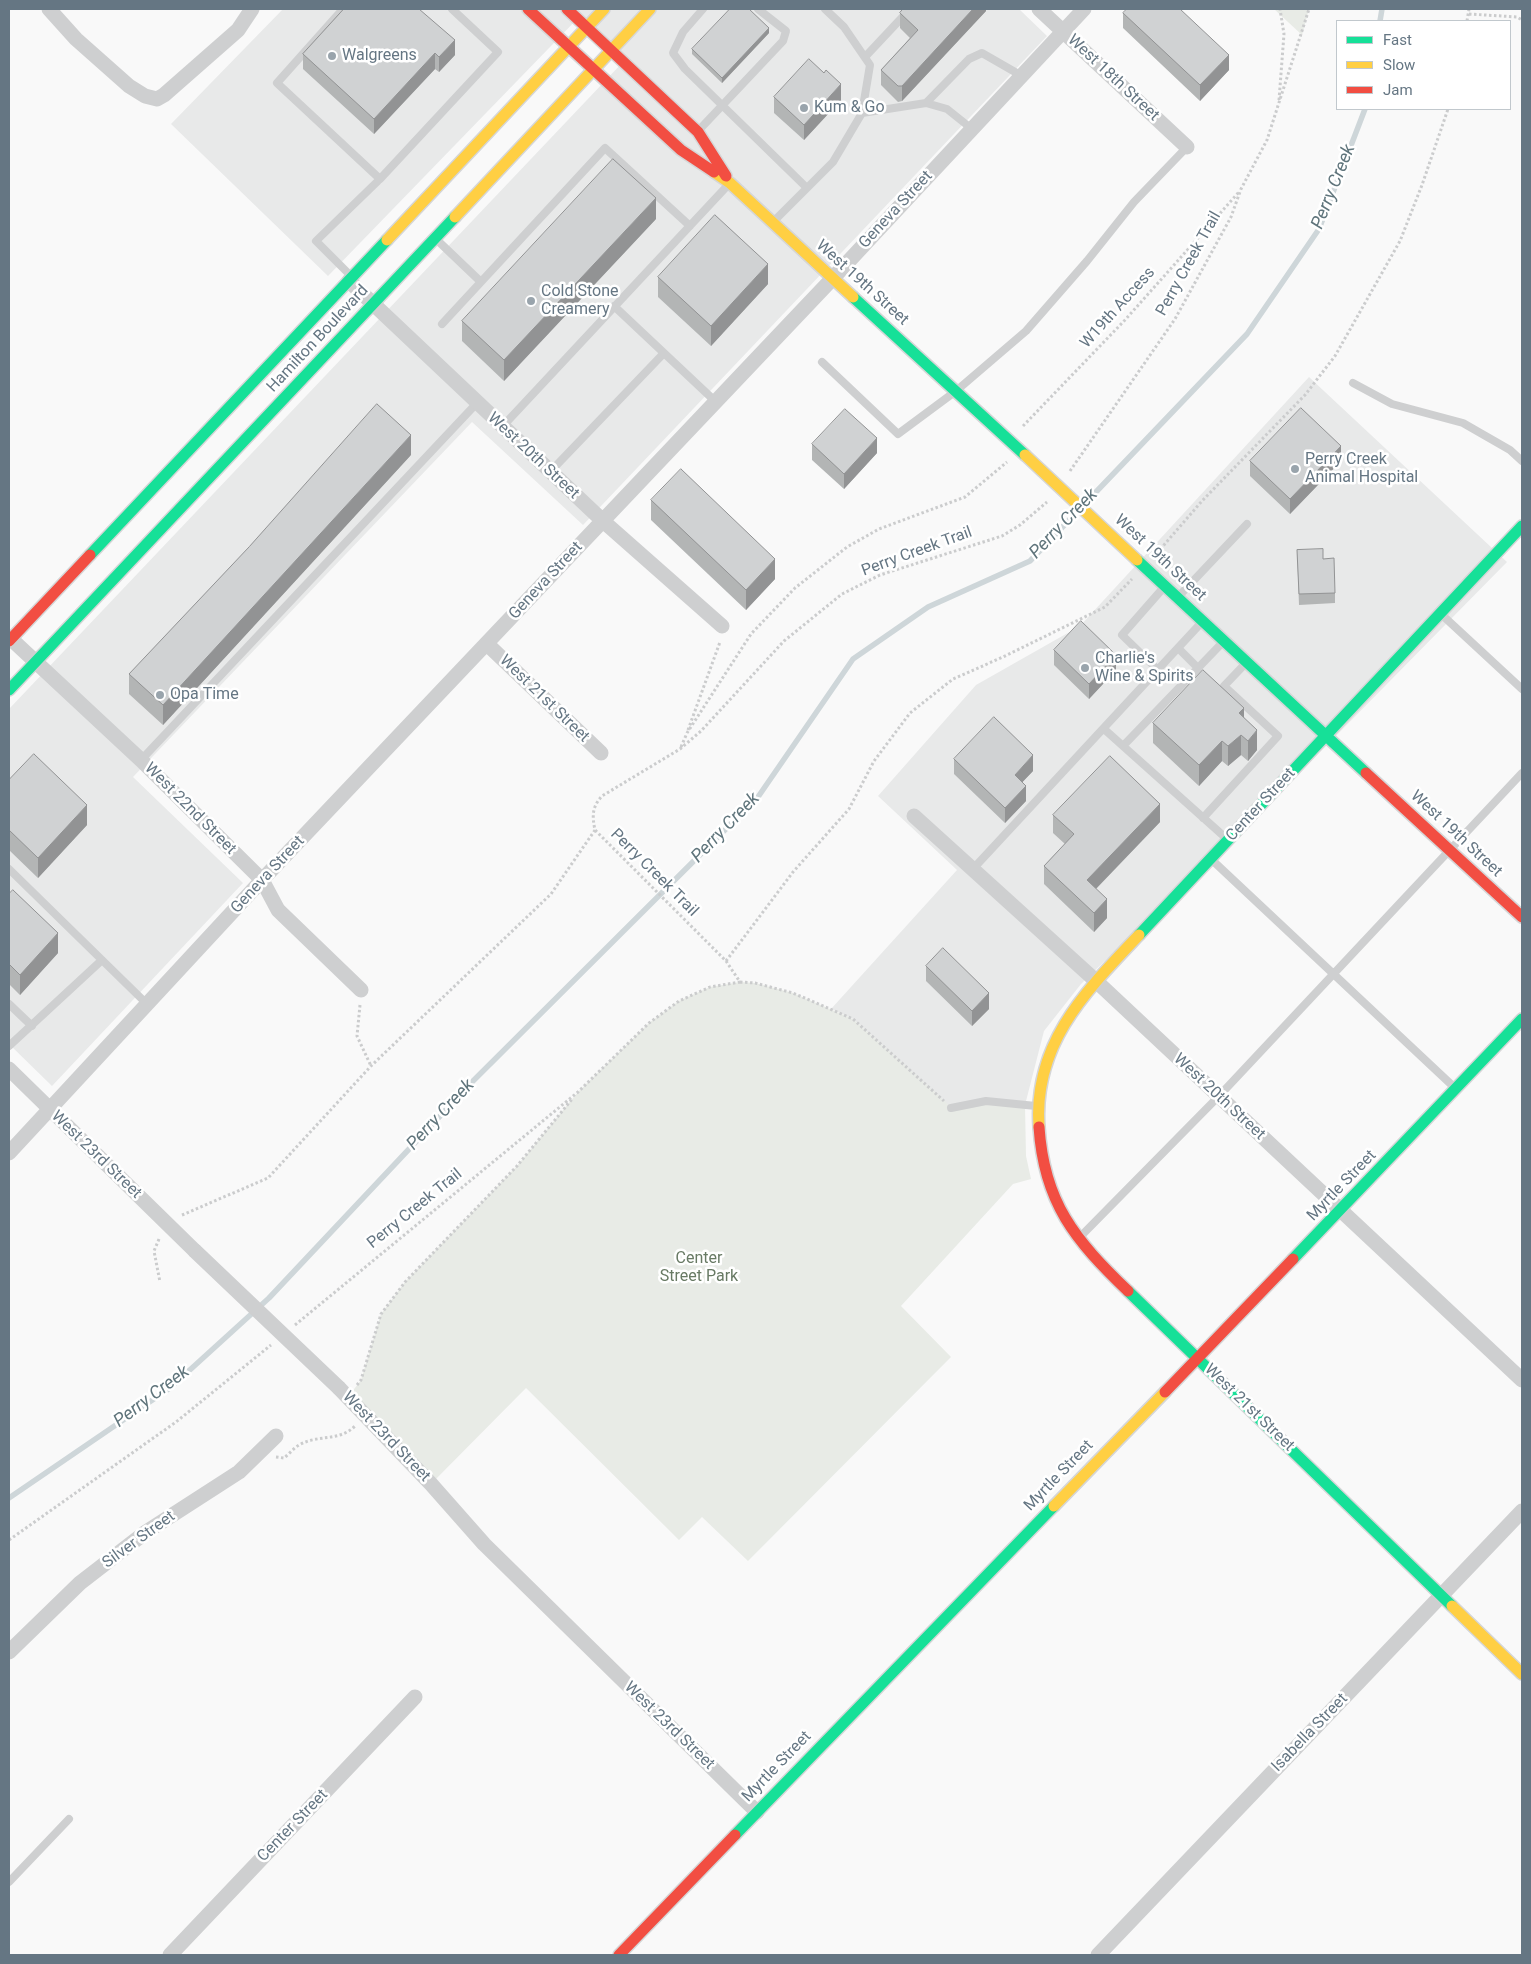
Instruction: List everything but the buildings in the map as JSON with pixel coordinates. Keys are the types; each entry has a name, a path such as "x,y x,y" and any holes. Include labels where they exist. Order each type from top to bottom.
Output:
{"main road":[{"name":"West 19th Street","path":"528,9 681,150 730,183 1009,439 1522,917"},
{"name":"West 19th Street","path":"567,9 698,132 730,183"},
{"name":"Hamilton Boulevard","path":"9,639 604,9"},
{"name":"Hamilton Boulevard","path":"9,690 650,9"},
{"name":"Center Street","path":"1038,1106 1046,1069 1058,1035 1077,1005 1096,981 1522,526"},
{"name":"Myrtle Street","path":"618,1955 1341,1211 1522,1020"},
{"name":"West 21st Street","path":"1038,1106 1038,1133 1047,1179 1059,1208 1078,1239 1102,1265 1522,1674"}],"street":[{"path":"49,9 76,39 129,86 145,96 156,99 164,95 238,30 252,9"},
{"name":"West 18th Street","path":"1040,9 1187,147"},
{"name":"Geneva Street","path":"9,1153 262,880 716,402 1084,9"},
{"name":"West 20th Street","path":"350,279 373,305 476,404 603,521 722,626"},
{"name":"West 22nd Street","path":"9,639 141,760 262,880 278,910 361,990"},
{"name":"West 21st Street","path":"487,644 601,753"},
{"name":"West 20th Street","path":"914,816 1096,981 1522,1380"},
{"name":"West 23rd Street","path":"9,1069 48,1109 343,1392 432,1484 484,1544 757,1812"},
{"name":"Silver Street","path":"9,1652 80,1583 146,1532 239,1472 276,1436"},
{"name":"Isabella Street","path":"1098,1955 1522,1511"},
{"name":"Center Street","path":"170,1955 415,1698"}],"lane":[{"path":"343,9 277,83 380,179"},
{"path":"350,279 316,241 380,179 498,52 452,9"},
{"path":"703,9 683,32 673,52 685,69 807,188"},
{"path":"698,132 783,41 786,31 758,9"},
{"path":"773,223 833,162 862,112 870,64 844,27 825,9"},
{"path":"833,16 839,9"},
{"path":"865,57 910,9"},
{"path":"926,103 969,59 982,53 1022,76"},
{"path":"862,112 926,103 947,109 972,129"},
{"path":"822,362 898,434 956,391 1026,331 1087,261 1134,202 1187,147"},
{"path":"442,324 605,148 690,226"},
{"path":"502,427 730,183"},
{"path":"435,238 481,282"},
{"path":"614,306 716,402"},
{"path":"550,472 664,353"},
{"path":"1353,383 1392,404 1463,423 1510,450 1522,461"},
{"path":"141,760 476,404"},
{"path":"1178,597 1247,524"},
{"path":"1158,670 1122,635 1165,585"},
{"path":"1441,614 1522,689"},
{"path":"972,870 1203,621"},
{"path":"1123,746 1224,640"},
{"path":"1178,648 1198,668"},
{"path":"1203,818 1278,736 1224,686 1248,661"},
{"path":"1104,728 1228,840"},
{"path":"1078,1239 1219,1096 1522,773"},
{"path":"1210,859 1456,1089"},
{"path":"9,869 148,1005"},
{"path":"9,1046 102,960"},
{"path":"9,1004 32,1026"},
{"path":"951,1108 986,1101 1038,1106"},
{"path":"9,1882 69,1819"}],"path":[{"path":"1279,106 1284,34 1280,9"},
{"name":"Perry Creek Trail","path":"1068,473 1174,318 1231,217 1241,190 1267,140 1309,9"},
{"path":"1467,20 1469,9"},
{"path":"1469,14 1517,16 1522,20"},
{"name":"W19th Access","path":"1009,439 1125,320 1241,190"},
{"path":"687,733 751,634 795,588 848,546 879,529 965,497 1022,452"},
{"name":"Perry Creek Trail","path":"292,1327 578,1092 649,1023 679,1001 710,987 740,982 726,961 606,844 595,830 592,818 594,805 602,796 680,749 701,731 784,641 842,594 880,575 1002,536 1020,525 1053,494"},
{"path":"680,749 719,648 722,626"},
{"path":"160,1282 154,1251 165,1222 268,1178 371,1066 551,894 595,830"},
{"path":"740,982 755,983 793,993 853,1018 951,1108"},
{"path":"361,990 357,1036 371,1066"},
{"path":"343,1392 360,1380 381,1314 405,1282 516,1166 578,1092"},
{"path":"9,1540 176,1422 277,1340"},
{"path":"258,1454 284,1458 300,1444 347,1434 365,1415"}],"shaded area":[{"path":"283,9 1019,9 1047,36 583,525 472,422 133,777 243,883 52,1086 9,1044 9,709 623,62 582,14 328,276 171,124"},
{"path":"1309,377 1507,562 1324,748 1081,984 1044,1031 1025,1105 951,1108 853,1019 831,1009 957,870 878,796 976,685 1080,626"}],"green space":[{"path":"1274,9 1309,9 1302,35"},
{"name":"Center Street Park","path":"740,982 755,983 793,993 853,1019 951,1107 986,1101 1025,1105 1026,1156 1031,1179 1013,1184 901,1306 951,1357 748,1561 702,1517 679,1540 526,1388 431,1484 348,1397 361,1380 381,1314 405,1282 517,1166 578,1092 649,1023 679,1001 710,987"}],"waterway":[{"name":"Perry Creek","path":"1380,20 1382,9"},
{"name":"Perry Creek","path":"9,1498 170,1388 269,1298 473,1081 758,797 853,659 928,607 1030,561 1247,334 1319,229 1365,110"}],"traffic: fast":[{"path":"9,690 455,217"},
{"path":"90,555 387,240"},
{"path":"853,297 1025,455"},
{"path":"1139,935 1522,526"},
{"path":"1137,560 1366,773"},
{"path":"1293,1259 1522,1019"},
{"path":"1128,1291 1452,1606"},
{"path":"735,1835 1054,1506"}],"traffic: slow":[{"path":"387,240 604,9"},
{"path":"455,217 650,9"},
{"path":"714,172 730,183 853,297"},
{"path":"1025,455 1137,560"},
{"path":"1039,1127 1039,1097 1045,1069 1054,1044 1082,998 1139,935"},
{"path":"1054,1506 1165,1392"},
{"path":"1452,1606 1522,1674"}],"traffic: jam":[{"path":"528,9 681,150 714,172"},
{"path":"567,9 698,132 726,176"},
{"path":"9,641 90,555"},
{"path":"1366,773 1522,917"},
{"path":"1039,1127 1042,1154 1055,1199 1078,1237 1092,1255 1128,1291"},
{"path":"1165,1392 1293,1259"},
{"path":"619,1955 735,1835"}],"place":[{"name":"Walgreens","path":"332,56"},
{"name":"Kum & Go","path":"804,108"},
{"name":"Cold Stone Creamery","path":"531,301"},
{"name":"Perry Creek Animal Hospital","path":"1295,469"},
{"name":"Charlie's Wine & Spirits","path":"1085,668"},
{"name":"Opa Time","path":"160,695"}]}
